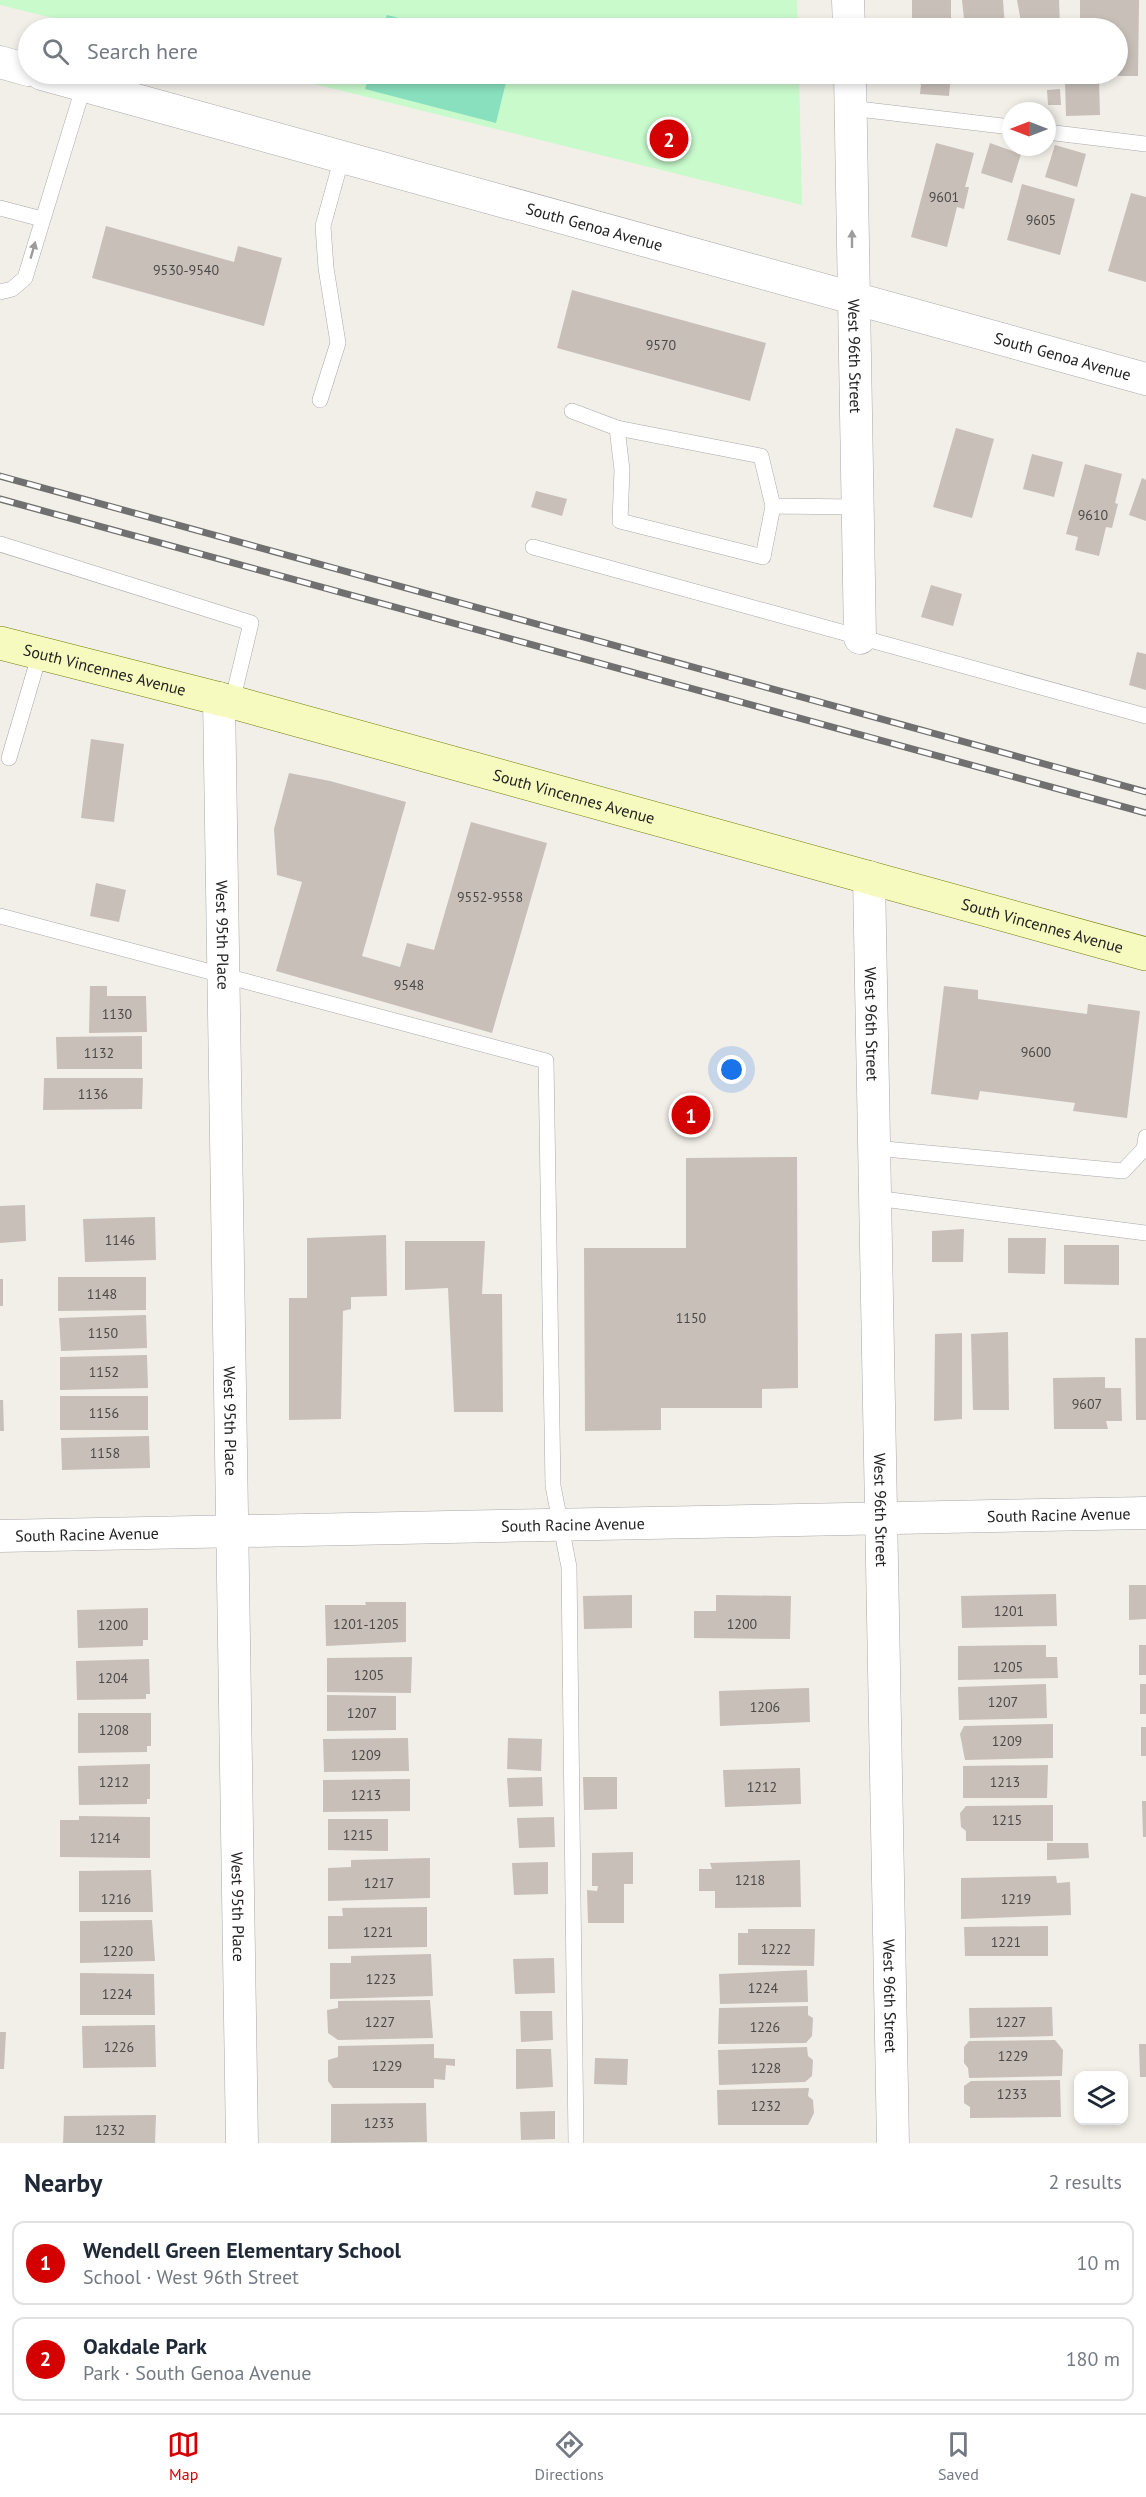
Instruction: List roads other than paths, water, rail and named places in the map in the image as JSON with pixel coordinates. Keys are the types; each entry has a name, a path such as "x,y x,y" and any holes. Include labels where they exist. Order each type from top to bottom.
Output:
{"main road":[{"name":"South Vincennes Avenue","path":"0,643 225,700 1146,954"}],"street":[{"path":"848,0 849,18"},
{"path":"0,62 18,67"},
{"name":"South Genoa Avenue","path":"80,84 1146,379"},
{"name":"West 96th Street","path":"850,84 852,298 860,638"},
{"name":"West 95th Place","path":"225,700 223,975 242,2143"},
{"name":"West 96th Street","path":"869,877 893,2143"},
{"name":"South Racine Avenue","path":"0,1536 1146,1513"}],"lane":[{"path":"0,292 12,289 25,278 84,85"},
{"path":"850,108 1002,126"},
{"path":"1056,133 1146,144"},
{"path":"320,400 338,343 326,268 323,226 342,157"},
{"path":"0,208 42,219"},
{"path":"572,411 617,428 761,456 773,506 763,557 620,520 622,470 617,428"},
{"path":"773,506 858,507"},
{"path":"0,544 251,623 225,700"},
{"path":"533,547 1146,716"},
{"path":"9,758 40,653"},
{"path":"0,916 546,1061 552,1472 569,1567 576,2143"},
{"path":"874,1148 1123,1171 1144,1149 1146,1137"},
{"path":"875,1198 1146,1233"}],"railway":[{"path":"0,476 1146,792"},
{"path":"0,499 1146,813"}],"place":[{"name":"Oakdale Park","path":"669,139"},
{"name":"Wendell Green Elementary School","path":"691,1115"}]}
